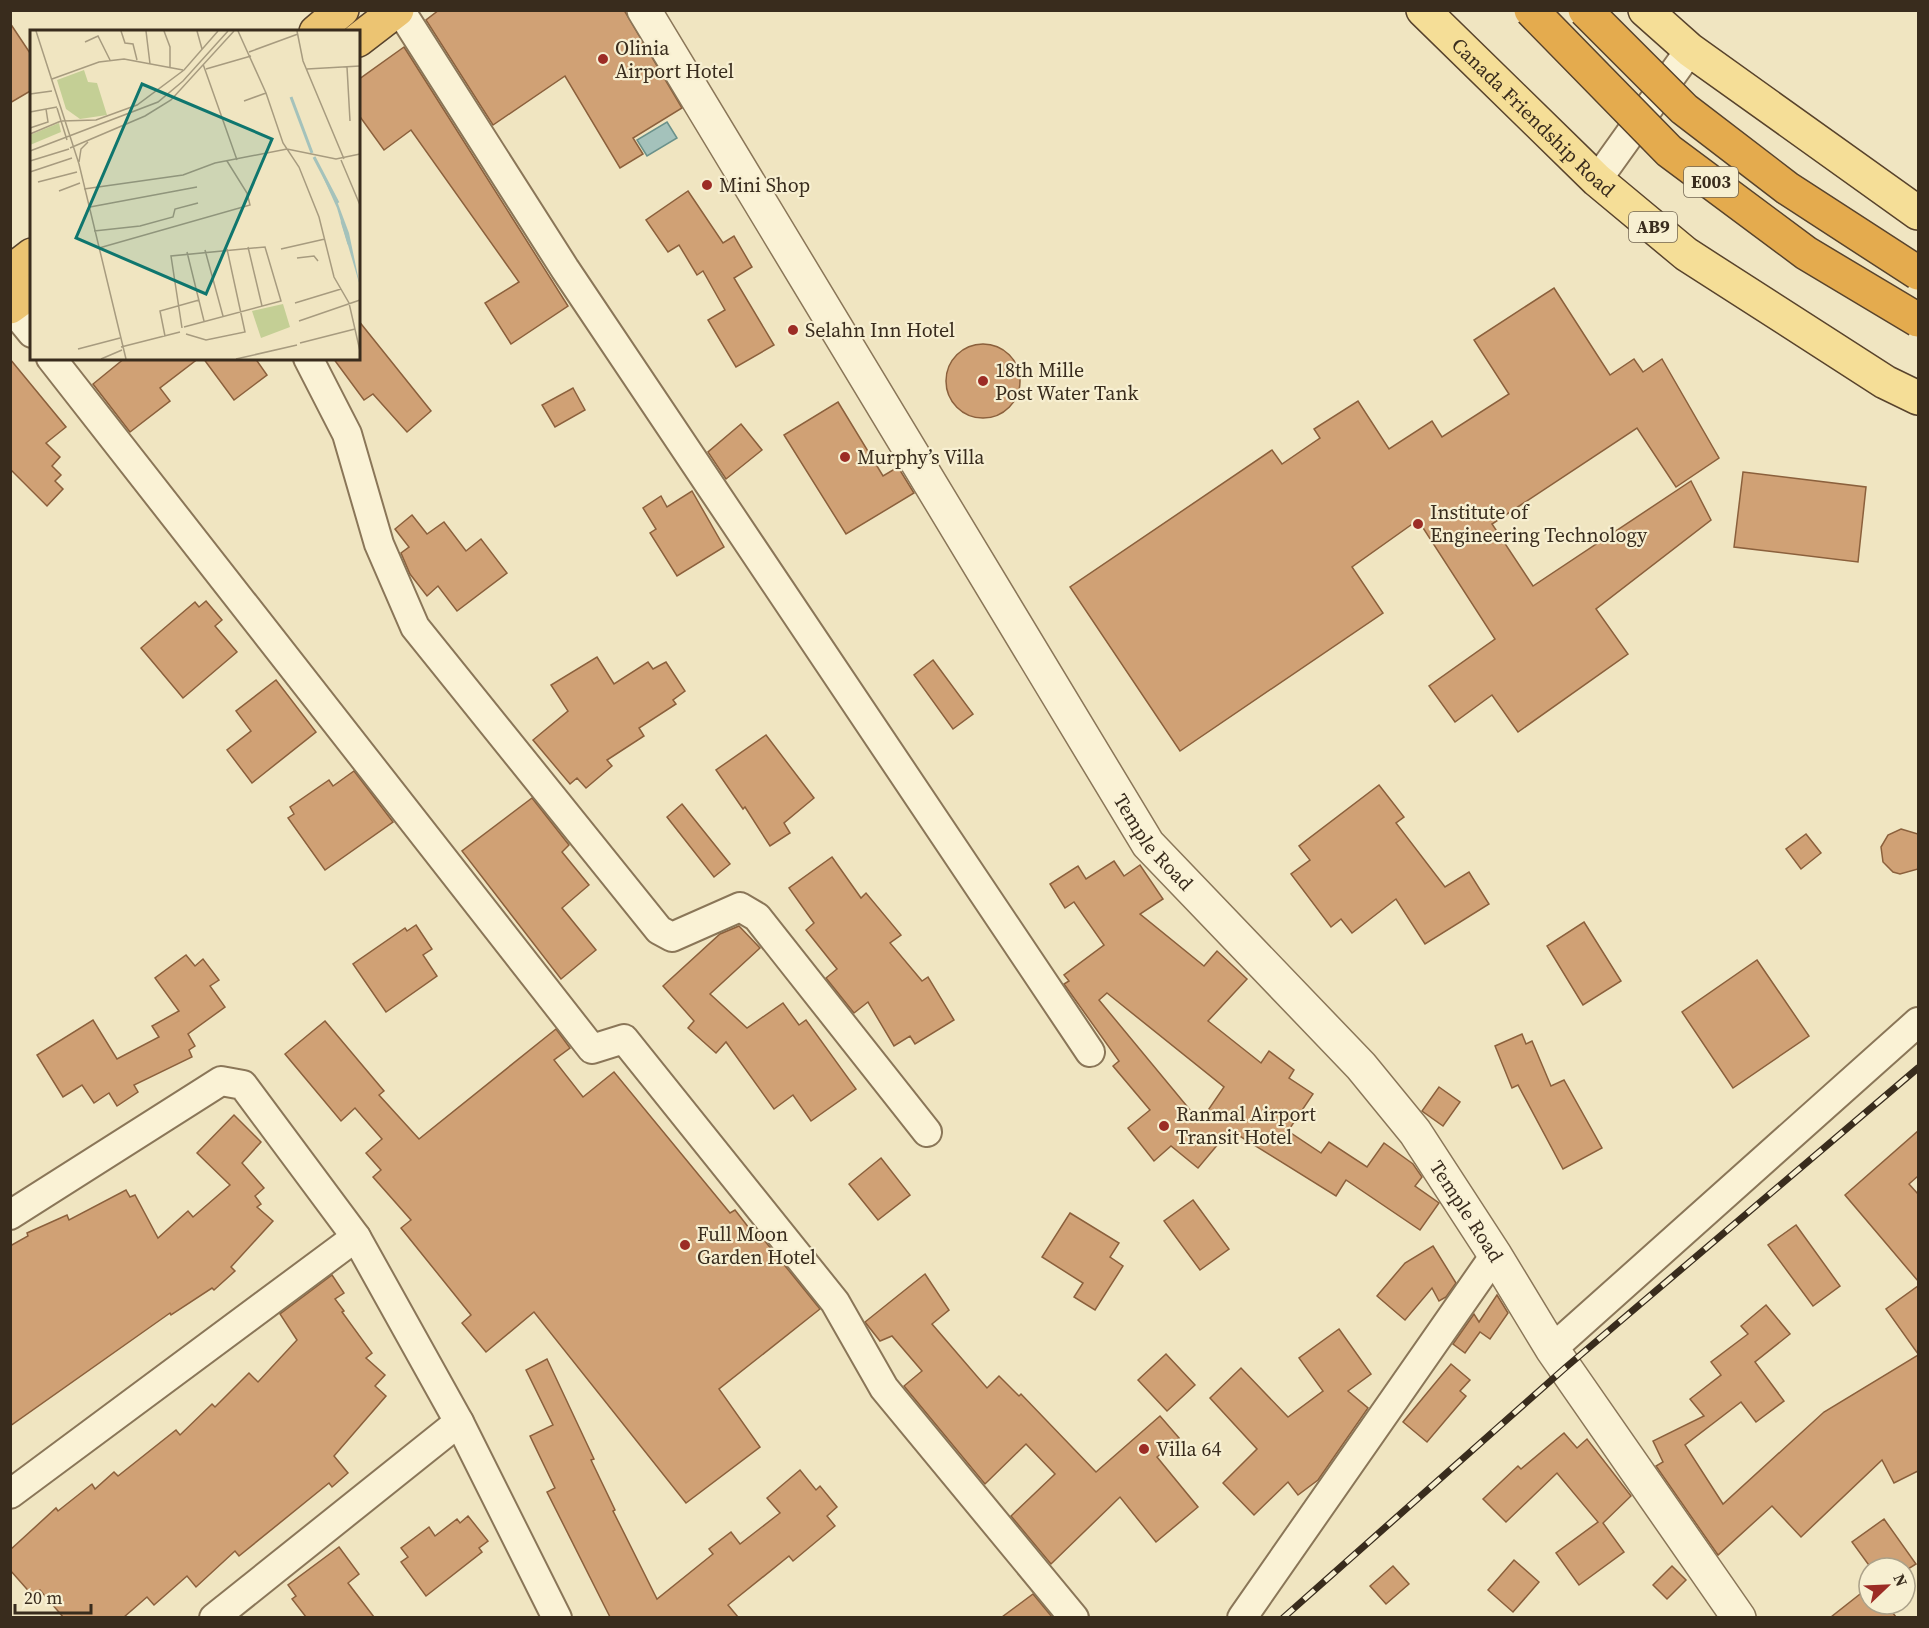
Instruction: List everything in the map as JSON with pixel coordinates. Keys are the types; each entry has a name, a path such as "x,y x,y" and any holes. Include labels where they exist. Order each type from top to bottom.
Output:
{"highway":[{"path":"318,30 342,10"},
{"path":"360,38 398,10"},
{"name":"E003","path":"1531,10 1669,151 1806,252 1918,320"},
{"name":"E003","path":"1585,10 1684,109 1787,188 1918,273"},
{"path":"10,272 30,257"},
{"path":"11,307 30,293"}],"main road":[{"name":"Canada Friendship Road","path":"1424,10 1598,180 1686,254 1885,382 1918,398"},
{"path":"1645,10 1690,50 1918,213"}],"street":[{"path":"398,10 565,269 1090,1052"},
{"name":"Temple Road","path":"644,10 1148,844 1361,1066 1415,1132 1495,1255 1552,1349 1739,1617"},
{"path":"1598,180 1690,50"},
{"path":"11,307 30,331"},
{"path":"53,360 578,1032 592,1049 624,1039 835,1302 884,1388 1074,1617"},
{"path":"309,360 347,434 379,544 415,627 508,744 659,930 672,937 740,907 757,917 927,1132"},
{"path":"1552,1349 1918,1022"},
{"path":"10,1215 221,1082 243,1085 356,1237 459,1422 557,1617"},
{"path":"10,1494 356,1237"},
{"path":"1242,1617 1495,1255"},
{"path":"214,1617 459,1422"}],"water":[{"path":"667,122 677,138 647,156 637,140"}],"building":[{"path":"439,10 624,10 682,108 633,138 643,154 620,168 565,76 493,125 426,20"},
{"path":"10,23 30,53 30,91 10,103"},
{"path":"404,47 568,306 511,344 485,303 519,282 411,130 384,150 360,117 360,79"},
{"path":"688,191 723,243 734,236 752,267 734,278 774,345 736,367 708,320 725,310 703,271 697,275 679,245 668,252 646,220"},
{"path":"1554,288 1610,375 1634,359 1643,372 1662,359 1719,458 1676,487 1637,428 1492,524 1533,586 1691,481 1711,520 1596,609 1628,654 1518,732 1492,695 1455,722 1429,686 1495,639 1418,520 1352,567 1383,613 1180,751 1070,587 1272,450 1282,464 1320,438 1314,429 1358,401 1389,449 1432,421 1442,437 1509,394 1474,340"},
{"path":"360,322 431,411 407,432 373,394 364,400 334,360 360,360"},
{"name":"18th Mille Post Water Tank","path":"983,344 997,347 1009,355 1017,367 1020,381 1017,395 1009,407 997,415 983,418 969,415 957,407 949,395 946,381 949,367 957,355 969,347"},
{"path":"10,359 66,427 46,443 60,457 52,466 61,475 55,481 63,489 47,506 10,469"},
{"path":"123,360 196,360 160,388 170,401 130,432 93,384"},
{"path":"204,360 256,360 267,375 234,400"},
{"path":"573,388 585,410 555,427 542,405"},
{"path":"838,402 883,476 898,467 914,493 846,534 784,435"},
{"path":"741,424 762,450 726,479 708,452"},
{"path":"1743,472 1866,487 1858,562 1734,547"},
{"path":"692,491 724,547 677,576 650,533 656,529 643,508 661,496 667,507"},
{"path":"412,515 427,534 444,522 466,551 481,539 507,573 457,611 438,586 427,596 410,574 401,553 409,547 395,529"},
{"path":"206,601 222,620 215,626 237,652 183,698 141,648 195,602 199,607"},
{"path":"597,657 614,684 648,662 653,669 666,662 685,691 673,700 676,704 639,728 644,736 607,760 612,766 586,788 577,778 570,784 533,740 568,711 551,685"},
{"path":"933,660 973,714 953,729 914,675"},
{"path":"276,680 316,732 252,783 227,750 251,731 236,711"},
{"path":"766,735 814,798 784,823 790,833 770,846 745,807 743,809 716,770"},
{"path":"354,771 393,822 325,870 288,818 294,814 290,807 329,780 333,786"},
{"path":"1379,785 1404,817 1396,823 1445,887 1469,872 1489,904 1425,944 1396,899 1352,933 1341,919 1331,927 1291,874 1310,860 1299,846"},
{"path":"532,798 569,845 562,852 589,885 562,908 596,950 561,979 462,851"},
{"path":"682,804 730,864 714,877 667,817"},
{"path":"1901,829 1918,834 1918,869 1900,874 1893,872 1883,862 1881,847 1888,835"},
{"path":"1806,834 1821,853 1801,869 1786,849"},
{"path":"832,857 861,898 866,893 901,935 890,943 922,981 928,977 954,1020 915,1044 910,1036 894,1046 868,1002 854,1013 826,978 837,969 806,930 814,923 789,888"},
{"path":"1114,861 1124,876 1140,865 1163,899 1140,914 1204,966 1217,951 1247,979 1208,1021 1261,1063 1269,1051 1294,1070 1289,1078 1313,1094 1288,1131 1321,1153 1329,1142 1367,1167 1384,1143 1413,1164 1422,1177 1415,1186 1439,1203 1420,1230 1346,1180 1336,1196 1230,1130 1198,1168 1171,1146 1154,1161 1128,1128 1150,1110 1113,1066 1119,1061 1064,984 1069,981 1064,975 1104,945 1074,902 1065,908 1050,884 1078,866 1086,879","holes":["1107,993 1224,1087 1200,1122 1099,1000"]},
{"path":"1584,922 1621,981 1583,1005 1547,946"},
{"path":"416,925 432,949 423,955 437,976 386,1012 353,964 405,928 407,931"},
{"path":"739,926 760,948 710,994 747,1028 783,1003 799,1025 806,1020 856,1089 811,1121 793,1095 774,1109 726,1042 716,1053 688,1028 694,1021 663,986 720,934"},
{"path":"186,955 195,966 203,959 219,980 210,986 225,1007 188,1034 195,1046 189,1050 192,1057 134,1085 138,1092 117,1106 109,1093 94,1103 82,1085 63,1097 37,1055 93,1020 117,1059 159,1037 152,1026 179,1011 155,978"},
{"path":"1757,960 1809,1036 1733,1088 1682,1012"},
{"name":"Full Moon Garden Hotel","path":"325,1021 384,1091 379,1095 419,1139 556,1029 570,1048 554,1060 583,1097 614,1072 730,1213 735,1210 756,1237 760,1235 820,1309 719,1389 760,1447 686,1503 534,1312 486,1352 462,1323 471,1315 401,1228 411,1220 373,1177 381,1170 366,1153 382,1139 355,1108 341,1121 285,1054"},
{"path":"1522,1034 1526,1044 1532,1041 1551,1086 1564,1080 1602,1148 1563,1169 1518,1085 1512,1088 1495,1046"},
{"path":"1439,1087 1460,1102 1443,1126 1422,1111"},
{"path":"234,1115 261,1142 242,1163 264,1188 255,1196 261,1204 257,1207 273,1221 231,1267 235,1271 214,1290 212,1288 171,1315 170,1313 10,1426 10,1246 28,1236 27,1233 67,1215 69,1220 126,1190 130,1197 135,1195 158,1238 188,1211 193,1217 230,1185 197,1153"},
{"path":"1918,1131 1918,1176 1909,1184 1918,1194 1918,1281 1845,1195"},
{"path":"881,1158 910,1195 878,1220 849,1184"},
{"path":"1193,1200 1229,1249 1200,1270 1164,1221"},
{"path":"1070,1213 1119,1243 1110,1257 1123,1266 1095,1310 1074,1297 1083,1283 1042,1257"},
{"path":"1796,1225 1840,1286 1813,1306 1768,1245"},
{"path":"1433,1246 1456,1283 1446,1297 1439,1301 1432,1288 1405,1320 1377,1296 1405,1263"},
{"path":"925,1274 949,1310 932,1324 987,1388 999,1376 1019,1396 1021,1394 1096,1472 1160,1416 1179,1438 1157,1457 1198,1507 1156,1542 1120,1497 1051,1564 1011,1516 1055,1474 1026,1444 985,1484 904,1386 922,1371 892,1336 880,1341 865,1322"},
{"path":"332,1275 344,1293 335,1299 372,1353 366,1358 385,1375 375,1386 386,1396 334,1456 348,1473 332,1487 329,1483 239,1556 235,1551 196,1587 187,1576 154,1605 147,1597 124,1617 63,1617 40,1590 33,1596 10,1570 10,1550 56,1508 58,1511 92,1484 95,1489 114,1472 118,1476 176,1430 180,1435 212,1404 215,1407 249,1373 258,1382 297,1340 280,1314"},
{"path":"1918,1286 1918,1354 1886,1309"},
{"path":"1497,1295 1508,1313 1490,1339 1480,1332 1465,1353 1453,1344 1474,1314 1479,1322"},
{"path":"1766,1305 1790,1334 1755,1362 1784,1401 1756,1422 1741,1402 1685,1445 1723,1504 1824,1412 1918,1355 1918,1471 1894,1483 1882,1460 1801,1537 1772,1506 1718,1555 1656,1466 1663,1462 1653,1441 1704,1416 1690,1399 1721,1375 1711,1362 1748,1334 1741,1326"},
{"path":"1339,1329 1371,1374 1348,1391 1368,1408 1318,1480 1298,1495 1288,1482 1254,1515 1223,1483 1257,1449 1210,1398 1241,1368 1288,1417 1323,1391 1299,1358"},
{"path":"1166,1354 1195,1385 1167,1411 1138,1380"},
{"path":"547,1359 594,1459 591,1460 615,1510 613,1511 657,1599 713,1554 709,1549 731,1532 740,1544 780,1513 767,1498 800,1470 816,1490 820,1486 837,1507 827,1516 835,1526 793,1561 789,1556 728,1605 738,1617 610,1617 547,1492 555,1488 530,1436 553,1425 526,1370"},
{"path":"1451,1364 1470,1380 1460,1391 1466,1396 1427,1442 1403,1422"},
{"path":"1564,1433 1577,1448 1587,1439 1631,1496 1603,1523 1624,1552 1579,1585 1556,1553 1598,1522 1557,1473 1506,1522 1483,1499 1518,1466 1521,1469"},
{"path":"468,1516 488,1541 479,1548 482,1552 426,1596 401,1562 408,1557 401,1548 429,1527 435,1536 457,1519 460,1523"},
{"path":"1884,1519 1910,1556 1862,1556 1852,1542"},
{"path":"339,1547 359,1574 348,1583 374,1617 306,1617 292,1599 296,1596 288,1585"},
{"path":"1514,1560 1539,1582 1513,1612 1488,1590"},
{"path":"1393,1566 1409,1584 1386,1604 1370,1586"},
{"path":"1672,1566 1686,1580 1667,1599 1653,1585"},
{"path":"1033,1594 1052,1617 1002,1617"},
{"path":"1857,1596 1857,1616 1896,1617 1831,1617"}],"railway":[{"path":"1283,1618 1565,1368 1918,1068"}],"place":[{"name":"Olinia Airport Hotel","path":"603,59"},
{"name":"Mini Shop","path":"707,185"},
{"name":"Selahn Inn Hotel","path":"793,330"},
{"name":"18th Mille Post Water Tank","path":"983,381"},
{"name":"Murphy’s Villa","path":"845,457"},
{"name":"Institute of Engineering Technology","path":"1418,524"},
{"name":"Ranmal Airport Transit Hotel","path":"1164,1126"},
{"name":"Full Moon Garden Hotel","path":"685,1245"},
{"name":"Villa 64","path":"1144,1449"}]}
